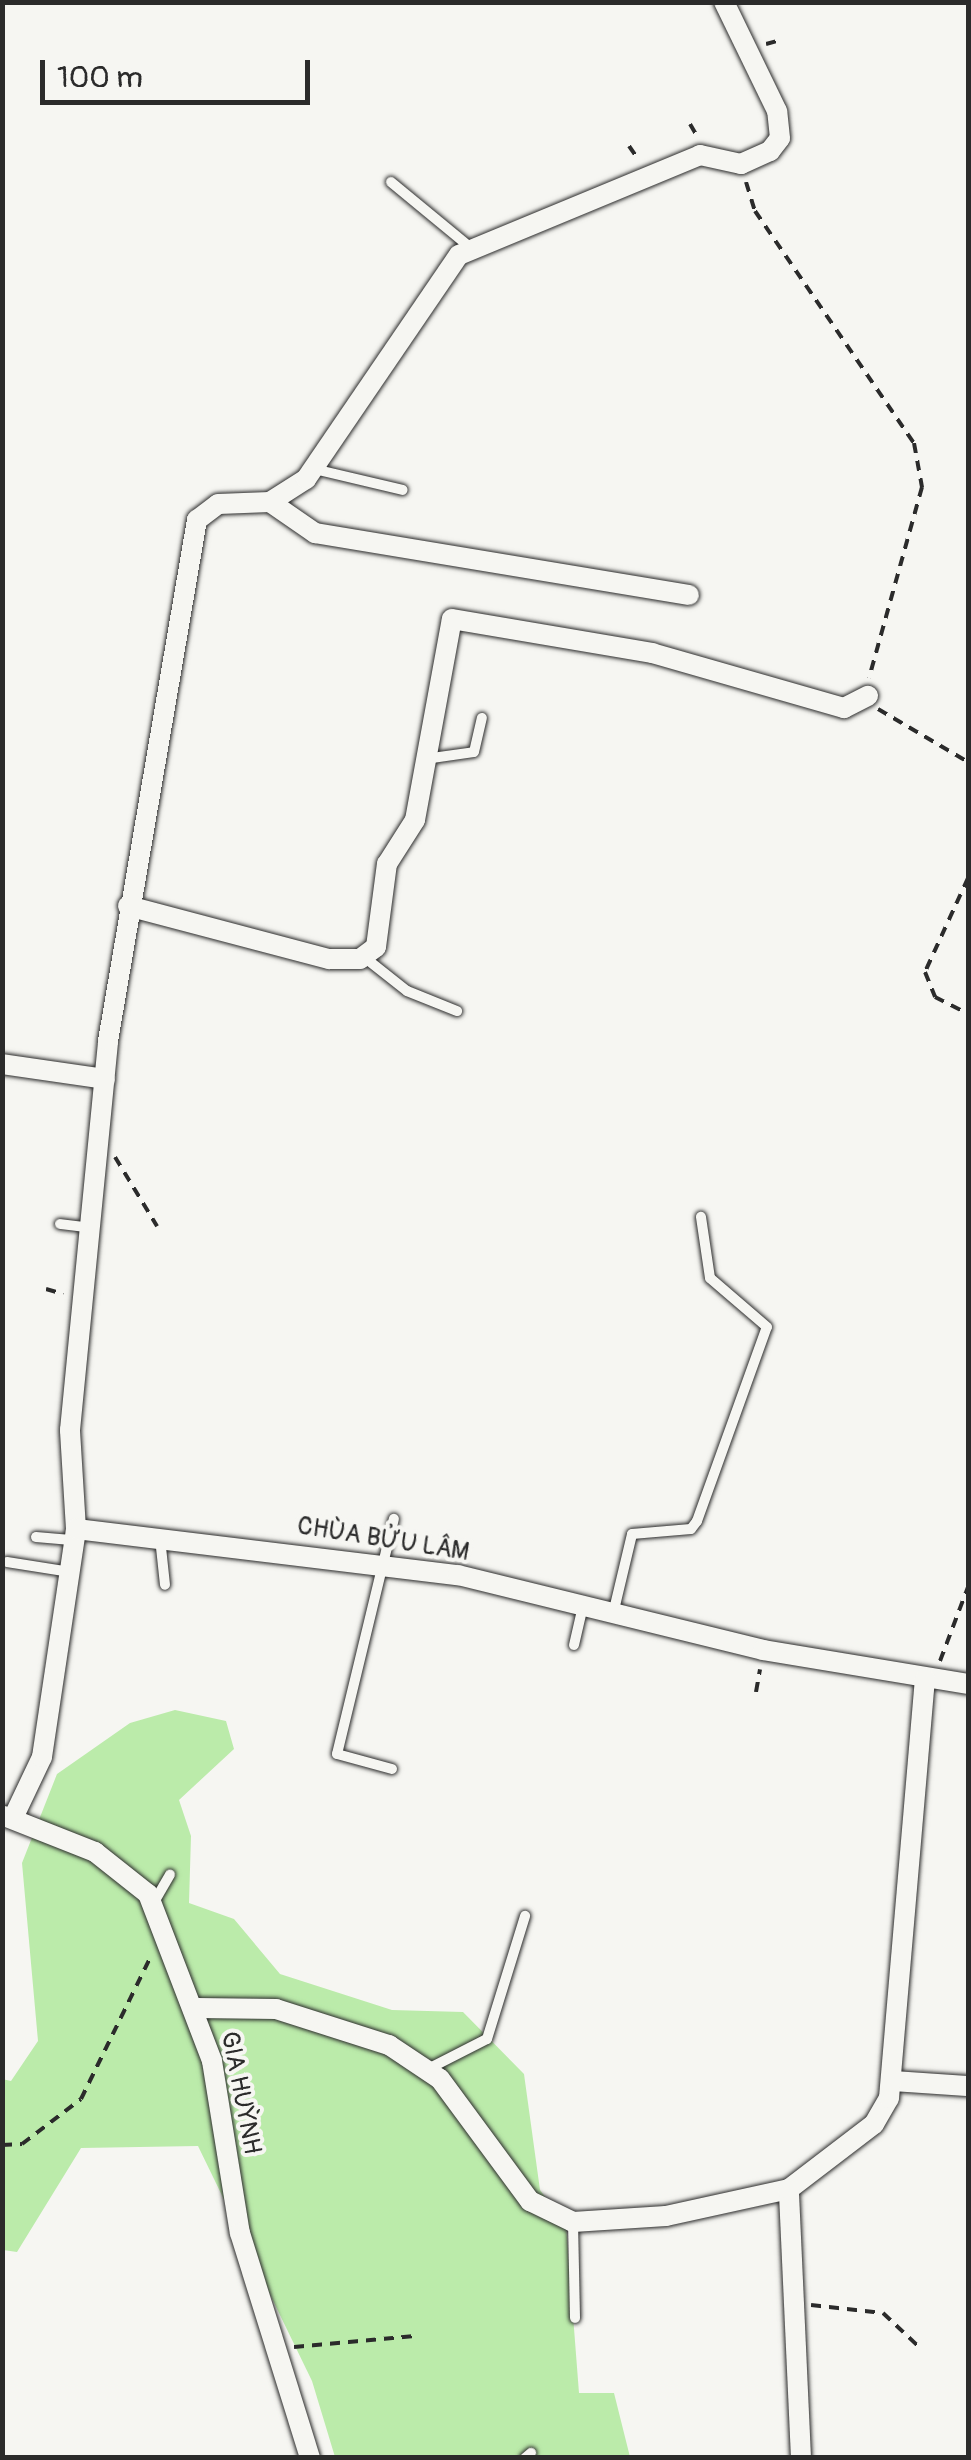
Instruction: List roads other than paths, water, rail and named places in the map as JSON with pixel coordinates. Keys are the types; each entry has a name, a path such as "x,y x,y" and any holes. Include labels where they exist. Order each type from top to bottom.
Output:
{"street":[{"path":"8,1816 42,1756 71,1572 76,1535 70,1430 97,1229 105,1140 105,1078 128,906 198,520 218,504 270,502 314,469 430,290 471,248 582,212 700,155 741,164 780,138 777,111 724,2"},
{"path":"270,502 315,534 689,595"},
{"path":"128,906 328,960 364,957 385,916 390,854 415,820 447,626 465,616 652,653 844,708 868,696"},
{"path":"2,1064 105,1078"},
{"name":"CHÙA BỬU LÂM","path":"76,1535 159,1532 382,1564 763,1650 968,1684"},
{"path":"197,2008 250,2005 330,2022 427,2069 530,2201 573,2222 666,2216 789,2189 874,2124 892,2082 929,1679"},
{"name":"GIA HUỲNH","path":"8,1816 129,1872 152,1904 197,2008 240,2233 310,2458"},
{"path":"892,2082 968,2086"},
{"path":"789,2189 801,2458"}],"lane":[{"path":"391,182 471,248"},
{"path":"314,469 403,490"},
{"path":"424,760 474,752 482,718"},
{"path":"364,957 408,991 458,1011"},
{"path":"612,1615 632,1534 691,1529 697,1521 767,1327 710,1278 701,1216"},
{"path":"60,1224 97,1229"},
{"path":"392,1769 337,1754 394,1519"},
{"path":"159,1532 165,1585"},
{"path":"36,1537 76,1535"},
{"path":"7,1562 71,1572"},
{"path":"574,1645 582,1609"},
{"path":"152,1904 170,1875"},
{"path":"427,2069 487,2038 525,1916"},
{"path":"573,2222 575,2318"}]}
